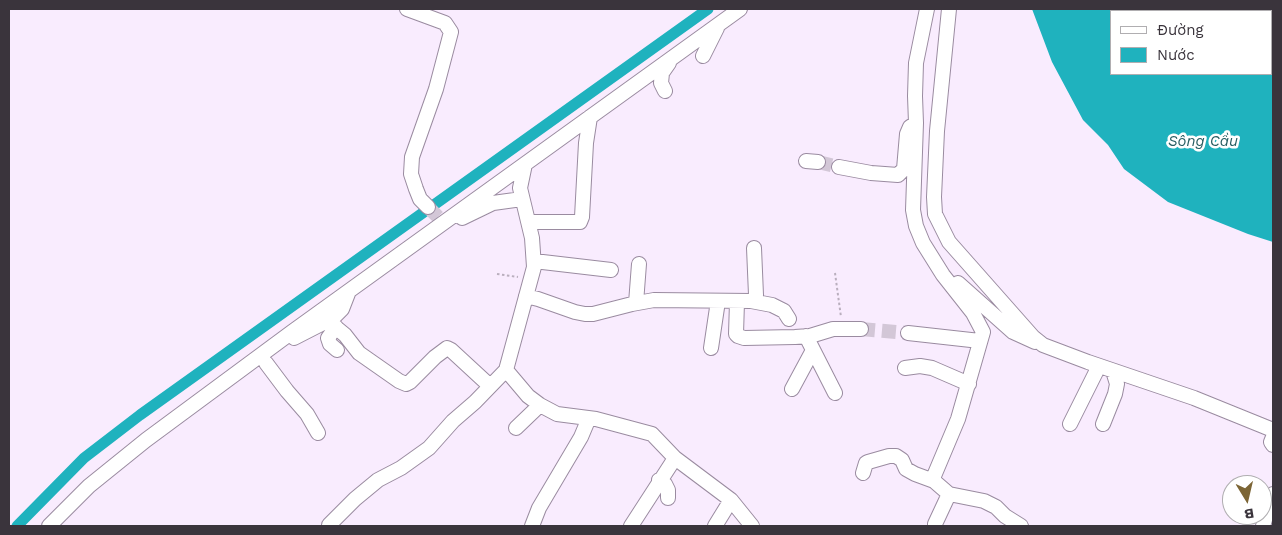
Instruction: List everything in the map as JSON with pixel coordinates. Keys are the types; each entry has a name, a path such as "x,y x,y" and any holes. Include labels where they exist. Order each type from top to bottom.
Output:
{"street":[{"path":"407,9 445,23 451,32 436,89 412,157 411,174 420,199 428,206"},
{"path":"49,526 89,486 123,457 442,220 525,164 740,9"},
{"path":"927,9 916,63 913,210 916,226 923,243 943,275 973,313 983,332 958,419 934,476 934,481"},
{"path":"949,9 937,131 935,214 949,242 1033,337 1043,345"},
{"path":"703,56 718,25"},
{"path":"665,91 661,83 662,73 670,60"},
{"path":"529,222 580,222 584,196 586,143 590,117"},
{"path":"839,167 871,173 898,175 904,169 907,134 910,127 916,123"},
{"path":"329,526 355,499 378,480 401,468 429,448 453,421 506,370 534,261 529,222 520,188 525,164"},
{"path":"442,220 451,223 493,203 522,199"},
{"path":"744,301 755,299 756,295 754,248"},
{"path":"934,259 1013,332 1112,371 1194,398 1273,430"},
{"path":"534,261 611,270"},
{"path":"636,303 639,264"},
{"path":"336,350 330,344 328,338 333,318 342,309 350,290"},
{"path":"526,296 585,314 593,314 654,300 744,301 772,305 784,311 789,319"},
{"path":"711,348 718,301"},
{"path":"744,301 736,334 744,338 806,336 823,331 861,329"},
{"path":"283,338 296,338 332,324"},
{"path":"332,324 345,335 359,353 406,384 435,356 447,348 490,386"},
{"path":"908,333 980,341"},
{"path":"806,336 835,393"},
{"path":"233,375 253,370 266,363 279,349 283,338"},
{"path":"792,389 813,350"},
{"path":"266,363 307,414 318,434"},
{"path":"905,368 920,366 932,368 969,384"},
{"path":"1070,424 1099,366"},
{"path":"506,370 520,388 540,405 557,414 589,418 652,434 675,458 731,500 752,526"},
{"path":"1103,424 1117,384 1112,371"},
{"path":"516,428 540,405"},
{"path":"532,526 539,508 581,437 589,418"},
{"path":"1273,437 1271,442 1273,445"},
{"path":"863,473 866,463 888,456 896,456 902,460 906,469 934,481 948,494 984,501 996,506 1005,516 1021,526"},
{"path":"631,526 675,458"},
{"path":"660,480 668,490 668,498"},
{"path":"935,524 948,494"},
{"path":"1263,526 1273,494"},
{"path":"715,526 731,500"}],"path":[{"path":"835,273 842,329"},
{"path":"497,274 530,278"}],"water":[{"name":"Sông Cầu","path":"1032,9 1273,9 1273,242 1168,202 1124,169 1108,145 1083,120 1052,62"}],"waterway":[{"path":"17,526 84,458 140,415 708,9"}],"tunnel":[{"path":"818,162 839,167"},
{"path":"428,207 439,218"},
{"path":"861,329 908,333"}]}
